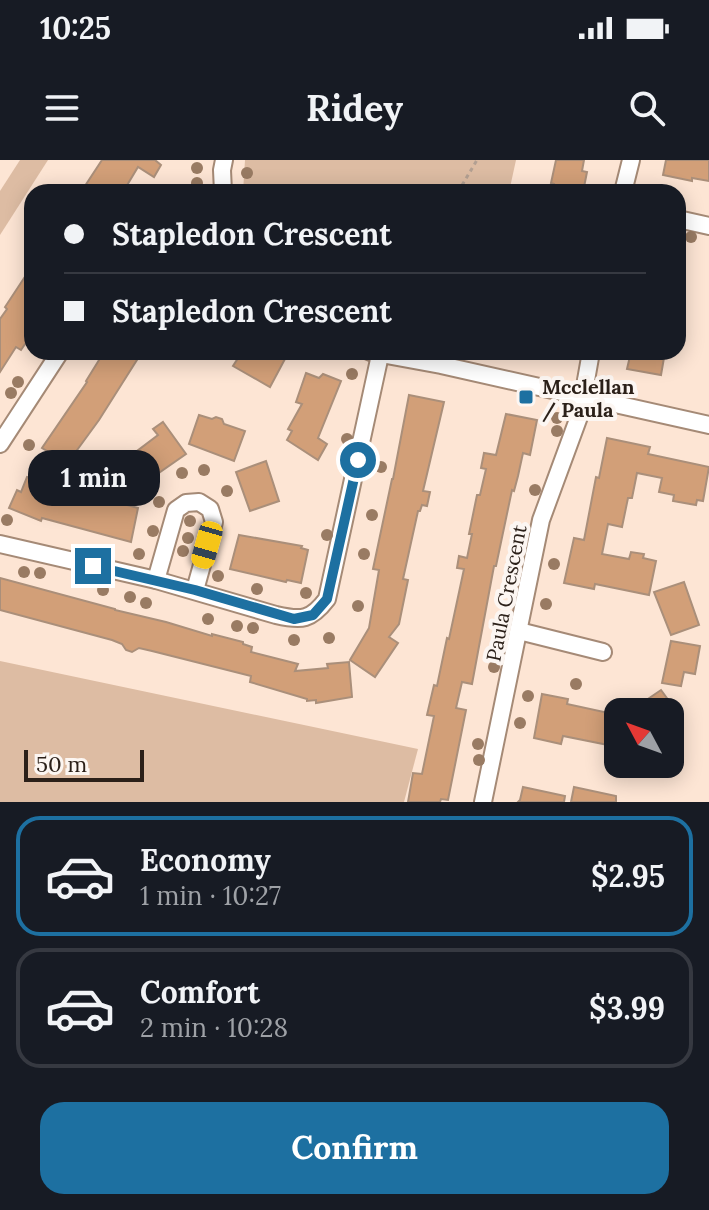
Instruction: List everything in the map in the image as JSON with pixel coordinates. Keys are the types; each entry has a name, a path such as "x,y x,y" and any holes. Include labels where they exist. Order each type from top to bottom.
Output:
{"street":[{"path":"223,184 224,160"},
{"path":"625,184 631,160"},
{"path":"686,221 709,226"},
{"path":"0,444 55,360"},
{"path":"0,544 156,580 294,619 313,615 327,599 374,360"},
{"path":"411,360 709,425"},
{"name":"Paula Crescent","path":"483,802 541,520 580,414 589,360"},
{"path":"156,580 176,510 186,503 199,502 210,509 214,522 195,590"},
{"path":"519,631 603,652"}],"path":[{"path":"463,184 477,160"}],"shaded area":[{"path":"20,160 48,160 33,184 24,184 24,198 0,235 0,191"},
{"path":"245,160 516,160 511,184 244,184"},
{"path":"0,661 418,749 404,802 0,802"}],"building":[{"path":"102,160 155,160 161,165 154,177 138,167 128,184 86,184"},
{"path":"556,160 584,160 582,171 587,172 585,184 551,183"},
{"path":"666,160 709,160 709,181 663,175"},
{"path":"24,278 24,346 21,350 16,347 0,372 0,319 7,309 5,307"},
{"path":"99,360 137,360 72,457 64,452 60,459 42,448"},
{"path":"237,360 284,360 270,387 233,366"},
{"path":"629,360 664,360 661,375 627,369"},
{"path":"306,373 319,378 323,374 341,381 318,438 327,444 318,460 287,440 292,431 288,429 302,404 296,402"},
{"path":"409,395 444,402 423,491 430,492 427,506 422,505 418,511 403,579 408,580 399,624 389,637 398,643 375,677 350,660 369,628 379,570 373,569"},
{"path":"506,414 537,420 530,455 523,453 512,490 472,684 462,682 456,708 466,710 448,800 408,802 413,773 422,774 434,716 427,715 449,639 464,569 457,568 459,556 467,558 477,495 480,495 486,469 481,468 484,453 496,455"},
{"path":"199,415 222,419 224,424 245,431 234,461 189,444"},
{"path":"163,422 186,454 150,479 133,454 158,435 153,429"},
{"path":"607,438 650,447 648,454 709,467 703,501 697,500 696,505 673,501 674,495 659,492 662,478 637,473 622,527 608,524 602,554 629,559 631,552 644,554 643,558 656,561 649,595 595,584 594,589 564,583 574,538 584,540"},
{"path":"266,461 279,501 250,511 236,472"},
{"path":"27,477 53,488 138,508 131,542 42,518 41,521 9,508"},
{"path":"239,535 302,546 308,550 301,583 230,569"},
{"path":"0,578 243,642 252,647 251,652 298,664 295,671 328,668 327,664 349,662 352,697 316,703 316,700 307,701 250,682 251,676 139,648 132,652 112,640 0,610"},
{"path":"684,582 699,625 671,635 654,592"},
{"path":"671,641 700,646 695,674 684,672 681,686 662,683"},
{"path":"661,690 667,698 649,698"},
{"path":"542,694 568,699 567,704 604,712 604,744 563,736 561,744 534,738"},
{"path":"523,787 565,796 564,802 518,802"},
{"path":"574,787 616,796 616,802 571,802"}],"place":[{"name":"Mcclellan / Paula","path":"526,397"}],"route":[{"path":"93,566 195,590 276,615 294,619 313,615 327,599 358,460"}]}
